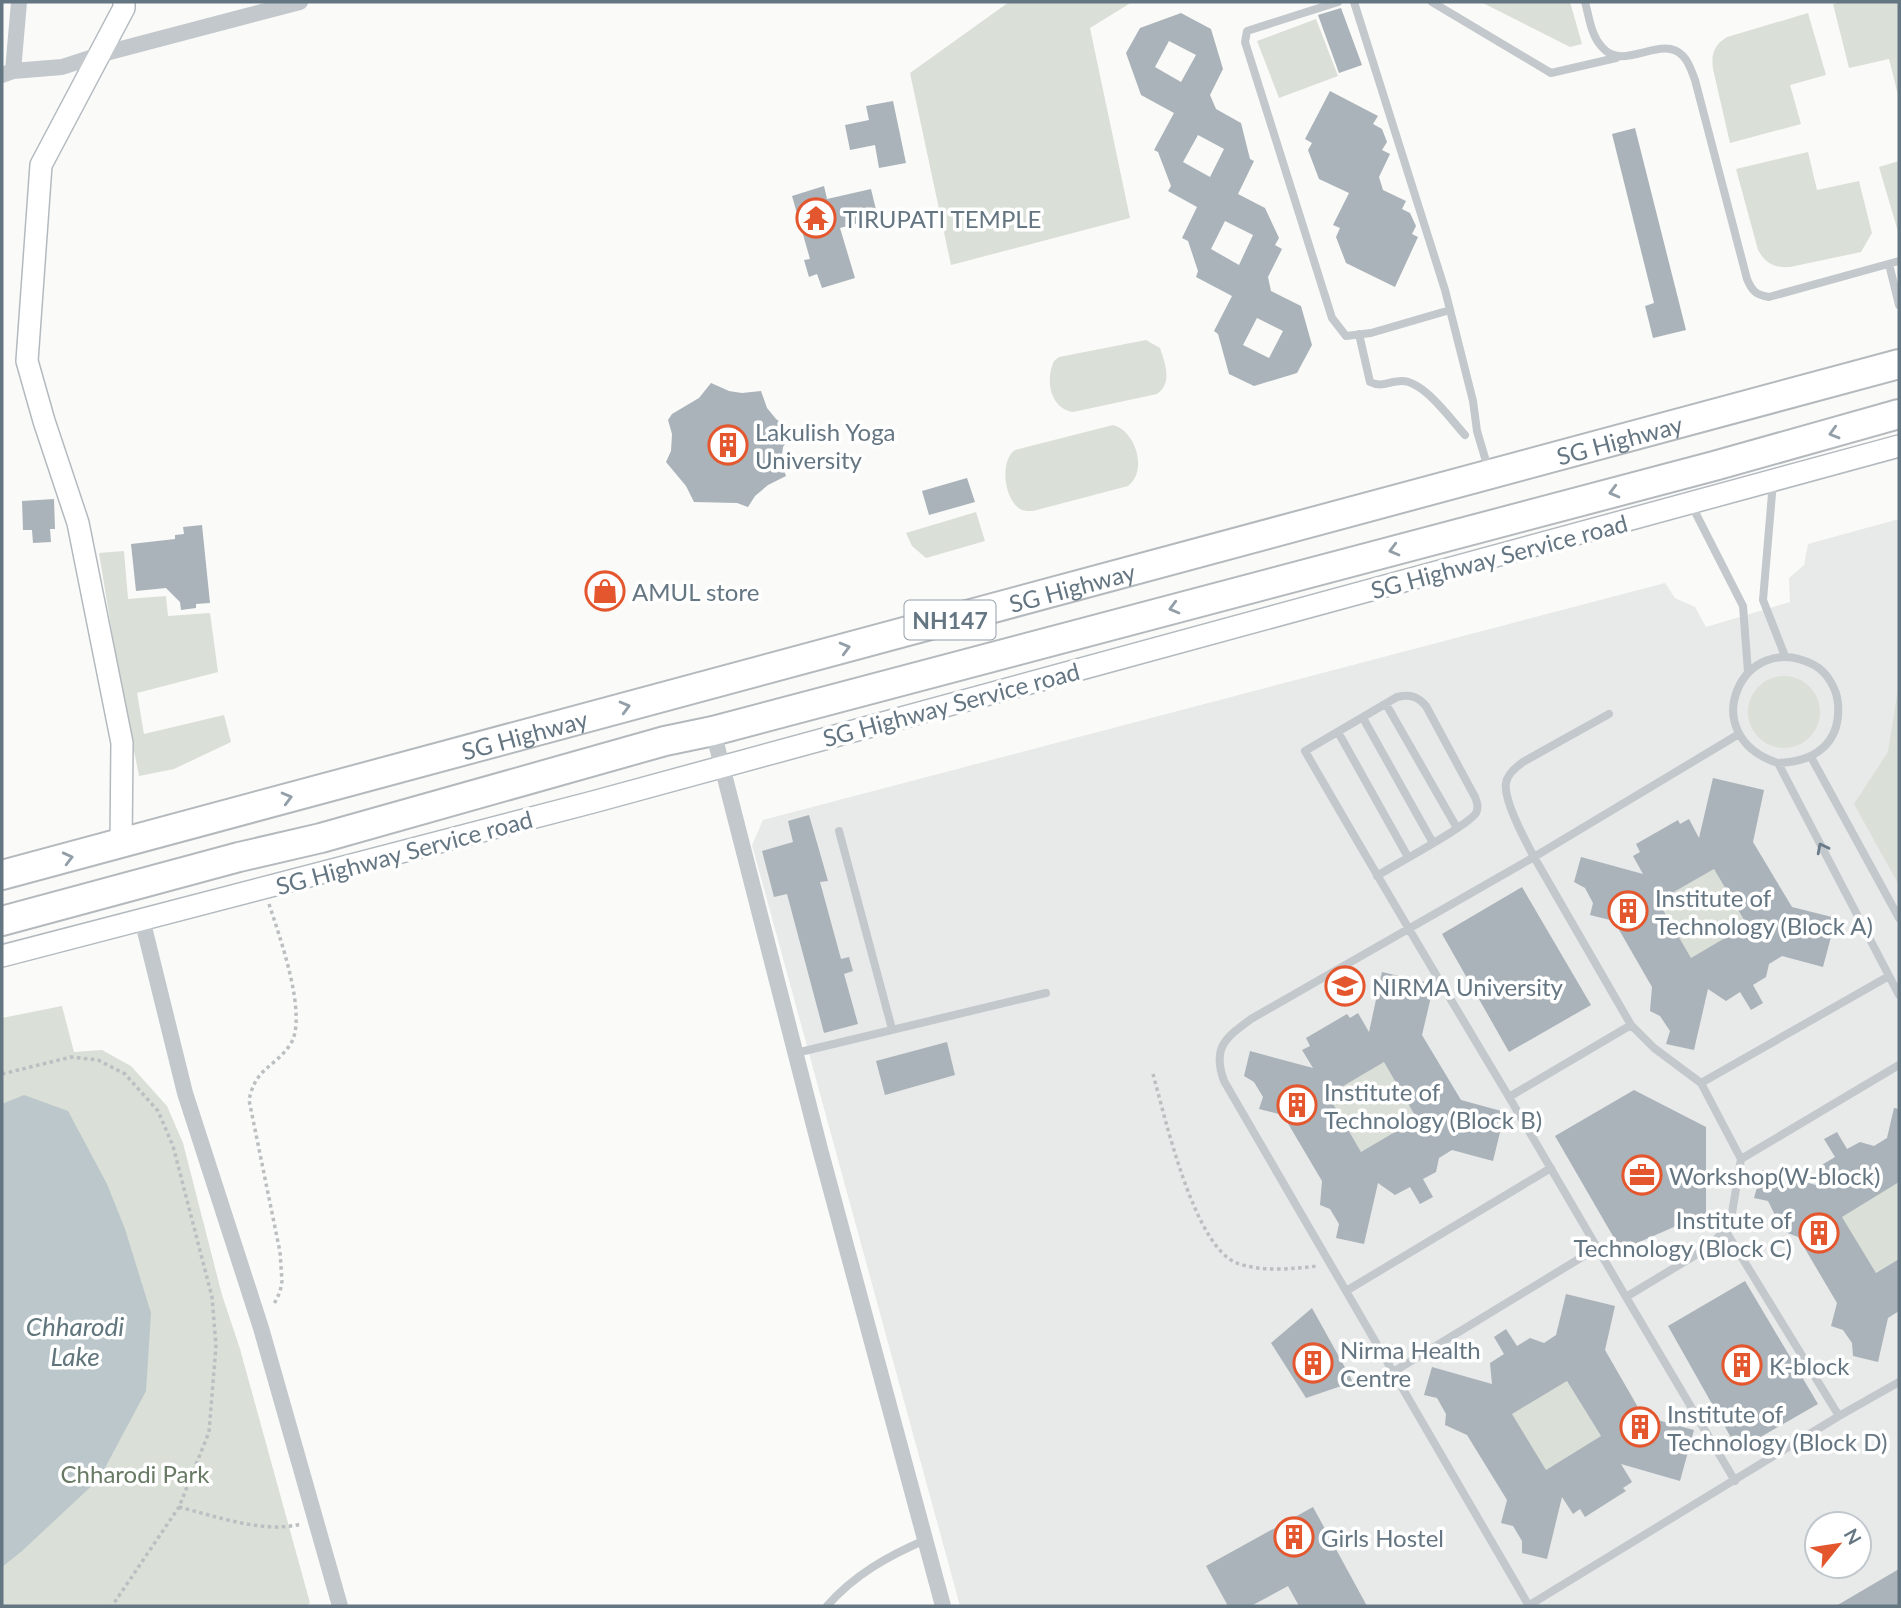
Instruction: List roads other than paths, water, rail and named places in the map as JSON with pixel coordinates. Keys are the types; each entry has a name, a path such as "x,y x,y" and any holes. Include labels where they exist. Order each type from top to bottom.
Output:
{"highway":[{"name":"SG Highway","path":"2,875 1899,365"},
{"name":"SG Highway","path":"2,921 239,857 321,838 666,741 713,731 1687,473 1899,414"}],"street":[{"path":"19,2 7,73 62,67 300,2"},
{"path":"121,845 122,743 78,523 27,361 41,165 102,54 124,8 124,2"},
{"name":"SG Highway Service road","path":"2,956 722,766 1899,446"},
{"path":"713,731 820,1149 943,1606"},
{"path":"142,919 185,1093 261,1328 341,1606"}],"lane":[{"path":"1338,2 1247,32 1245,42 1332,318 1346,336 1450,310"},
{"path":"1354,2 1450,310 1473,401 1477,431 1490,475"},
{"path":"1432,2 1551,73 1659,49 1672,49 1682,55 1690,67 1747,279 1758,296 1769,297 1899,261"},
{"path":"1586,2 1600,46 1610,55 1622,57"},
{"path":"1889,264 1899,305"},
{"path":"1359,334 1370,382 1378,386 1403,380 1414,384 1426,392 1465,435"},
{"path":"1773,481 1763,600 1785,656"},
{"path":"1691,503 1743,606 1748,672"},
{"path":"1785,656 1803,659 1819,667 1838,697 1839,715 1835,732 1825,747 1811,757 1779,763 1763,758 1749,748 1739,734 1734,718 1734,702 1739,685 1748,672 1772,658 1785,656"},
{"path":"1377,876 1457,828 1475,814 1477,803 1426,706 1418,697 1397,697 1305,751 1408,930 1735,1481"},
{"path":"1386,704 1457,828"},
{"path":"1609,714 1523,762 1512,771 1506,783 1508,798 1534,857 1631,1025 1654,1048 1701,1083 1741,1159 1732,1213 1725,1230 1694,1256 1626,1297"},
{"path":"1363,718 1433,842"},
{"path":"1338,732 1408,857"},
{"path":"1739,734 1534,857 1251,1019 1238,1028 1218,1051 1219,1068 1224,1081 1528,1606 1899,1382"},
{"path":"1811,757 1899,918"},
{"path":"1779,763 1899,995"},
{"path":"839,831 891,1029"},
{"path":"1701,1083 1889,976"},
{"path":"796,1053 1046,993"},
{"path":"1509,1097 1631,1025"},
{"path":"1741,1159 1899,1065"},
{"path":"1346,1292 1551,1168"},
{"path":"1725,1230 1839,1416"},
{"path":"1393,1372 1597,1248"},
{"path":"827,1606 864,1572 897,1552 925,1540"}],"water":[{"name":"Chharodi Lake","path":"24,1095 68,1111 107,1184 125,1229 151,1313 146,1391 99,1479 2,1567 2,1104"}],"place":[{"name":"TIRUPATI TEMPLE","path":"816,218"},
{"name":"Lakulish Yoga University","path":"728,445"},
{"name":"AMUL store","path":"605,591"},
{"name":"Institute of Technology (Block A)","path":"1628,911"},
{"name":"NIRMA University","path":"1345,986"},
{"name":"Institute of Technology (Block B)","path":"1297,1105"},
{"name":"Workshop(W-block)","path":"1642,1175"},
{"name":"Institute of Technology (Block C)","path":"1819,1233"},
{"name":"Nirma Health Centre","path":"1313,1363"},
{"name":"K-block","path":"1742,1365"},
{"name":"Institute of Technology (Block D)","path":"1640,1427"},
{"name":"Girls Hostel","path":"1294,1537"}],"park label":[{"name":"Chharodi Park","path":"135,1473"}]}
